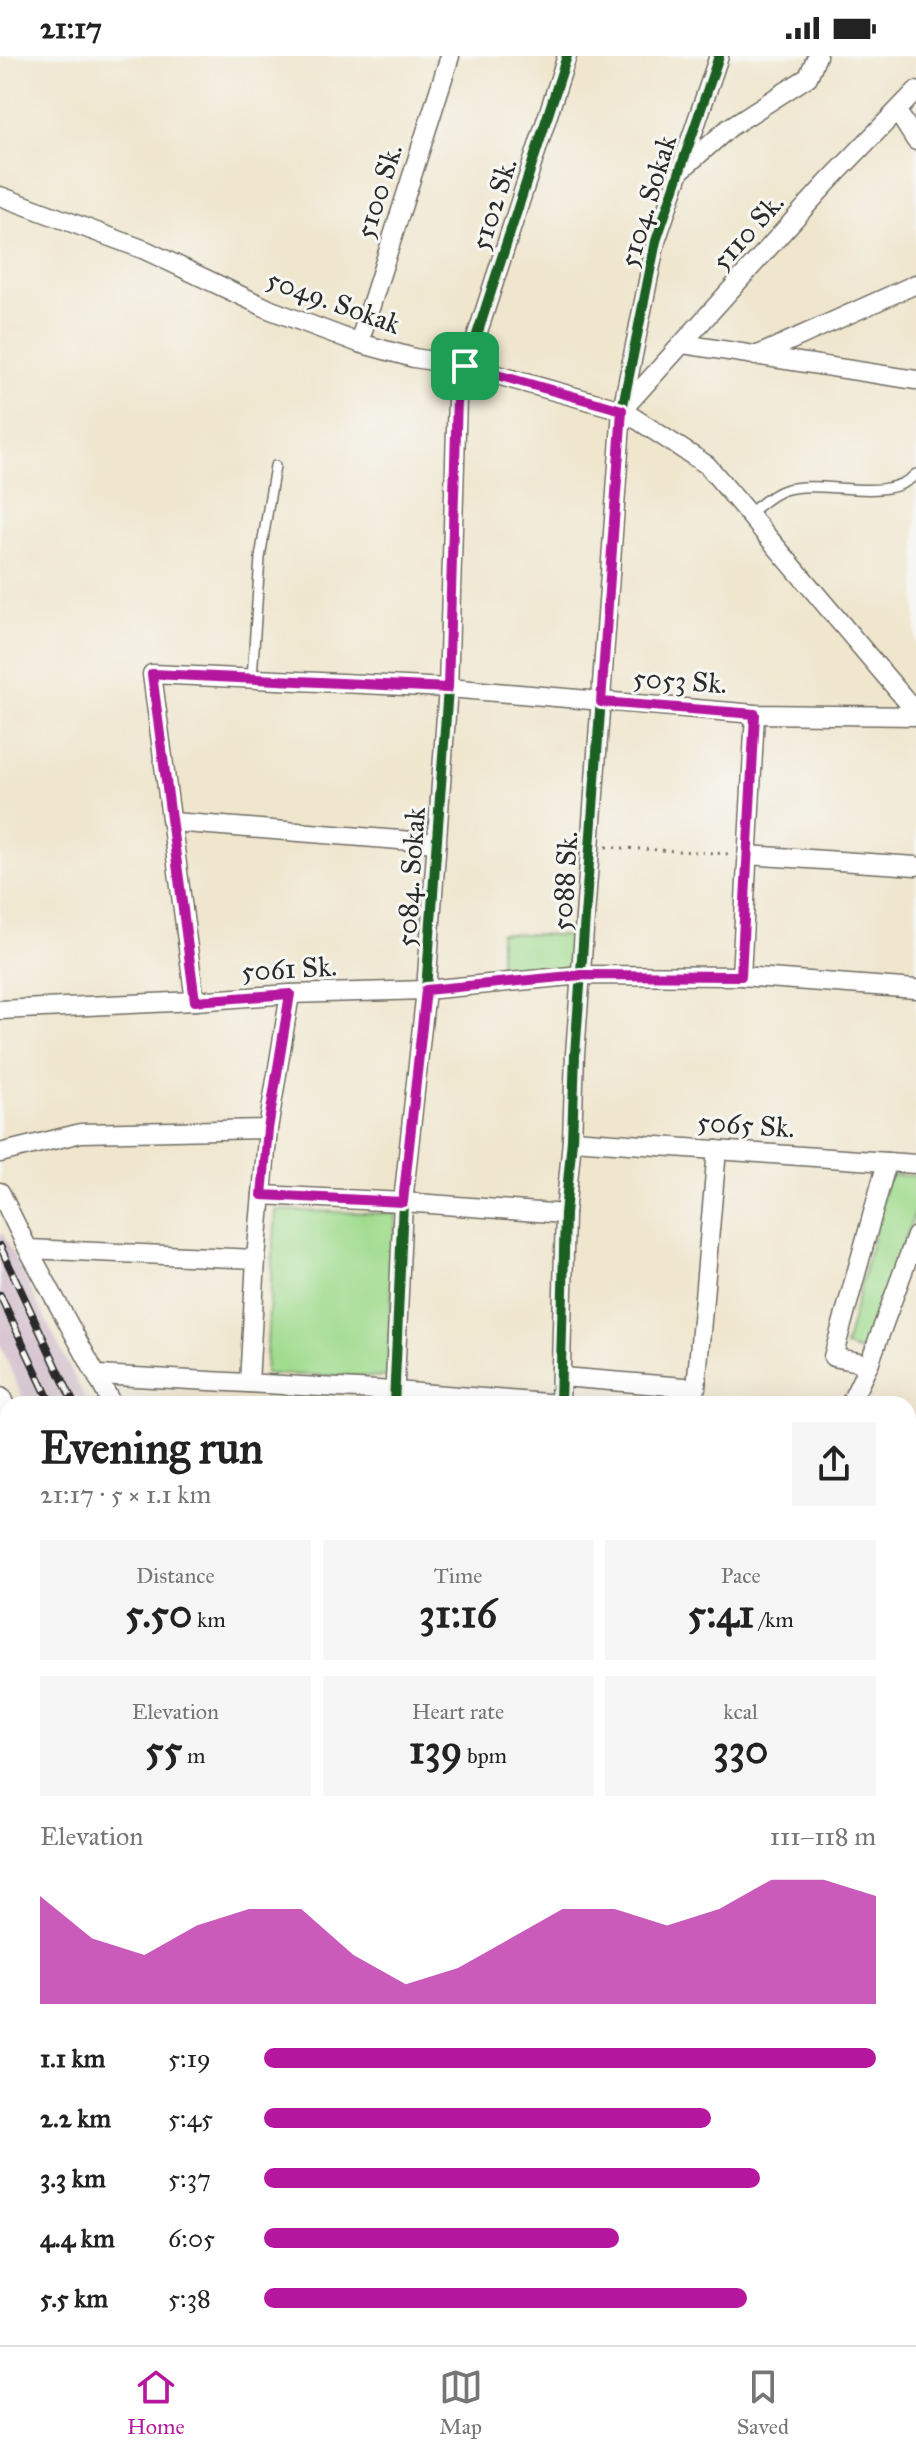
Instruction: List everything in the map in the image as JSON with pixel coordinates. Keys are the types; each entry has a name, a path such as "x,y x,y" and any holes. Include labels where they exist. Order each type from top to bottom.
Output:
{"street":[{"name":"5100 Sk.","path":"359,343 450,56"},
{"name":"5102 Sk.","path":"465,366 567,56"},
{"name":"5104. Sokak","path":"622,410 656,241 719,56"},
{"path":"679,172 730,127 808,77 817,56"},
{"name":"5110 Sk.","path":"622,410 827,183 916,91"},
{"path":"897,111 916,141"},
{"name":"5049. Sokak","path":"0,196 145,250 271,310 359,343 414,358 465,366 622,410 707,465 916,714"},
{"path":"756,356 916,284"},
{"path":"683,344 916,380"},
{"name":"5084. Sokak","path":"394,1396 403,1202 426,990 448,688 457,398 465,366"},
{"name":"5088 Sk.","path":"561,1396 565,1214 622,410"},
{"name":"5053 Sk.","path":"172,822 152,674 448,688 755,714 916,714"},
{"path":"741,976 755,714"},
{"path":"195,1001 172,822 437,843"},
{"path":"747,855 916,866"},
{"name":"5061 Sk.","path":"0,1010 426,990 581,975 741,976 916,983"},
{"path":"249,1383 268,1129 290,994"},
{"path":"0,1153 81,1133 268,1129"},
{"name":"5065 Sk.","path":"572,1140 916,1164"},
{"path":"562,1377 696,1388 717,1150"},
{"path":"869,1364 833,1357 887,1162"},
{"path":"0,1192 108,1396"},
{"path":"262,1195 565,1214"},
{"path":"854,1396 869,1364 916,1236"},
{"path":"28,1249 256,1259"},
{"path":"98,1375 249,1383 384,1396"}],"lane":[{"path":"252,678 260,558 275,466"},
{"path":"748,514 782,491 798,487 886,490 904,484 916,474"}],"path":[{"path":"590,846 747,855"}],"shaded area":[{"path":"3,1234 84,1396 22,1396 0,1344 0,1235"}],"green space":[{"path":"500,933 580,936 581,975 500,982"},
{"path":"889,1175 916,1176 916,1209 864,1353 845,1347"},
{"path":"276,1210 396,1214 387,1377 265,1374"}],"railway":[{"path":"0,1246 70,1396"},
{"path":"0,1295 47,1396"}],"cycle path":[{"path":"394,1396 403,1202 426,990 448,688 457,398 567,56"},
{"path":"560,1396 565,1214 575,1054 622,410 656,241 719,56"}],"route":[{"path":"465,366 622,410 601,702 755,714 741,976 581,975 426,990 403,1202 262,1195 268,1129 290,994 195,1001 152,674 448,688 457,398 465,366"}]}
